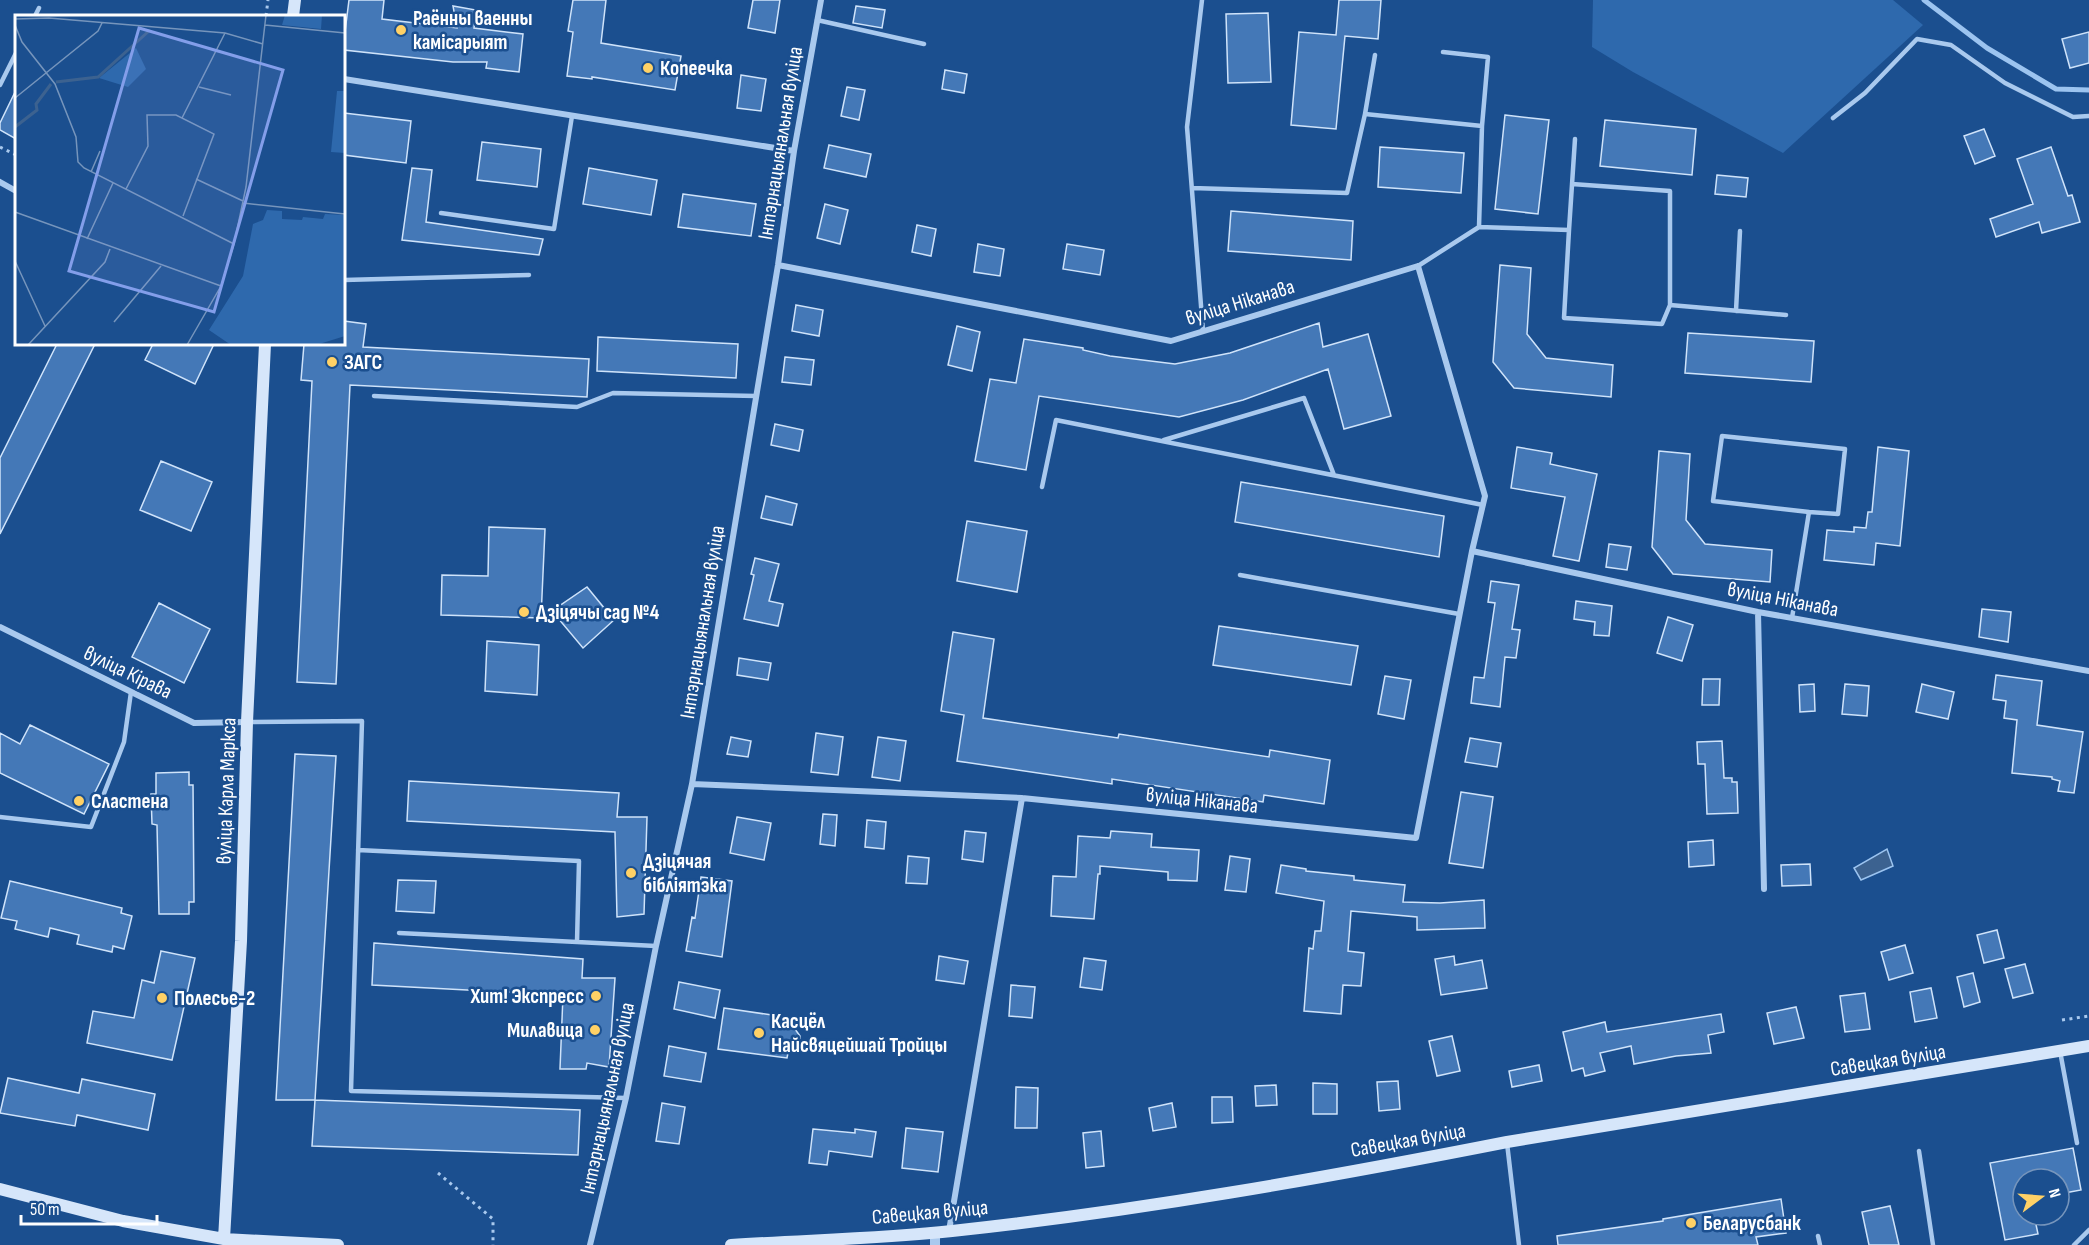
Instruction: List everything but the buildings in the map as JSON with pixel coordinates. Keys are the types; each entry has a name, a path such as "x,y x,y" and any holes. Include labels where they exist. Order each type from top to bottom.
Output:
{"main road":[{"path":"293,15 295,0"},
{"name":"вуліца Карла Маркса","path":"224,1239 241,941 247,722 265,345"},
{"name":"Савецкая вуліца","path":"731,1245 935,1239 949,1231 1102,1212 1507,1142 2089,1046"},
{"path":"0,1189 123,1221 224,1239 338,1245"}],"street":[{"name":"Інтэрнацыянальная вуліца","path":"590,1245 626,1098 656,946 692,783 820,0"},
{"path":"345,79 794,151"},
{"path":"0,182 15,190"},
{"name":"вуліца Ніканава","path":"692,783 1022,798 1416,838 1459,614 1485,496 1418,266 1171,341 778,266"},
{"name":"вуліца Ніканава","path":"1472,551 1758,612 2089,671"},
{"path":"1758,612 1764,889"},
{"name":"вуліца Кірава","path":"0,627 194,723 247,722"},
{"path":"949,1231 1022,798"}],"lane":[{"path":"1202,0 1187,127 1203,331"},
{"path":"36,15 39,9"},
{"path":"817,20 924,44"},
{"path":"1833,118 1864,93 1917,39 1952,45 2015,88 2073,117 2089,116"},
{"path":"1443,52 1488,57 1482,126 1479,227"},
{"path":"0,85 15,55"},
{"path":"1192,188 1347,193 1365,114 1375,55"},
{"path":"1365,114 1482,126"},
{"path":"441,213 554,229 572,116"},
{"path":"1572,184 1670,190 1670,305 1662,324 1564,318 1569,231 1572,184 1575,138"},
{"path":"1418,266 1479,227 1569,231"},
{"path":"1736,311 1740,231"},
{"path":"345,280 529,275"},
{"path":"1670,305 1786,315"},
{"path":"374,396 578,407 613,393 756,396"},
{"path":"1161,441 1304,398 1334,475"},
{"path":"1042,487 1056,420 1483,505"},
{"path":"1722,436 1845,449 1838,514 1809,512 1713,501 1722,436"},
{"path":"1792,618 1809,512"},
{"path":"1240,575 1459,614"},
{"path":"0,817 91,826 124,742 131,692"},
{"path":"247,722 362,721 351,1090 626,1098"},
{"path":"358,850 579,861 577,942"},
{"path":"399,933 656,946"},
{"path":"2060,1051 2077,1143"},
{"path":"1507,1142 1519,1245"},
{"path":"1919,1151 1933,1245"},
{"path":"2074,1245 2089,1230"},
{"path":"1818,1236 1820,1245"}],"path":[{"path":"266,15 268,0"},
{"path":"0,147 15,154"},
{"path":"2062,1020 2089,1016"},
{"path":"438,1173 492,1219 493,1245"}],"shaded area":[{"path":"1593,0 1893,0 1923,25 1783,153 1633,72 1592,47"},
{"path":"1887,849 1893,866 1861,880 1854,868"}],"waterway":[{"path":"1924,0 1987,48 2056,89 2089,90"}],"place":[{"name":"Раённы ваенны камісарыят","path":"401,30"},
{"name":"Копеечка","path":"648,68"},
{"name":"ЗАГС","path":"332,362"},
{"name":"Дзіцячы сад №4","path":"524,612"},
{"name":"Сластена","path":"79,801"},
{"name":"Дзіцячая бібліятэка","path":"631,873"},
{"name":"Хит! Экспресс","path":"596,996"},
{"name":"Полесье-2","path":"162,998"},
{"name":"Милавица","path":"595,1030"},
{"name":"Касцёл Найсвяцейшай Тройцы","path":"759,1033"},
{"name":"Беларусбанк","path":"1691,1223"}]}
